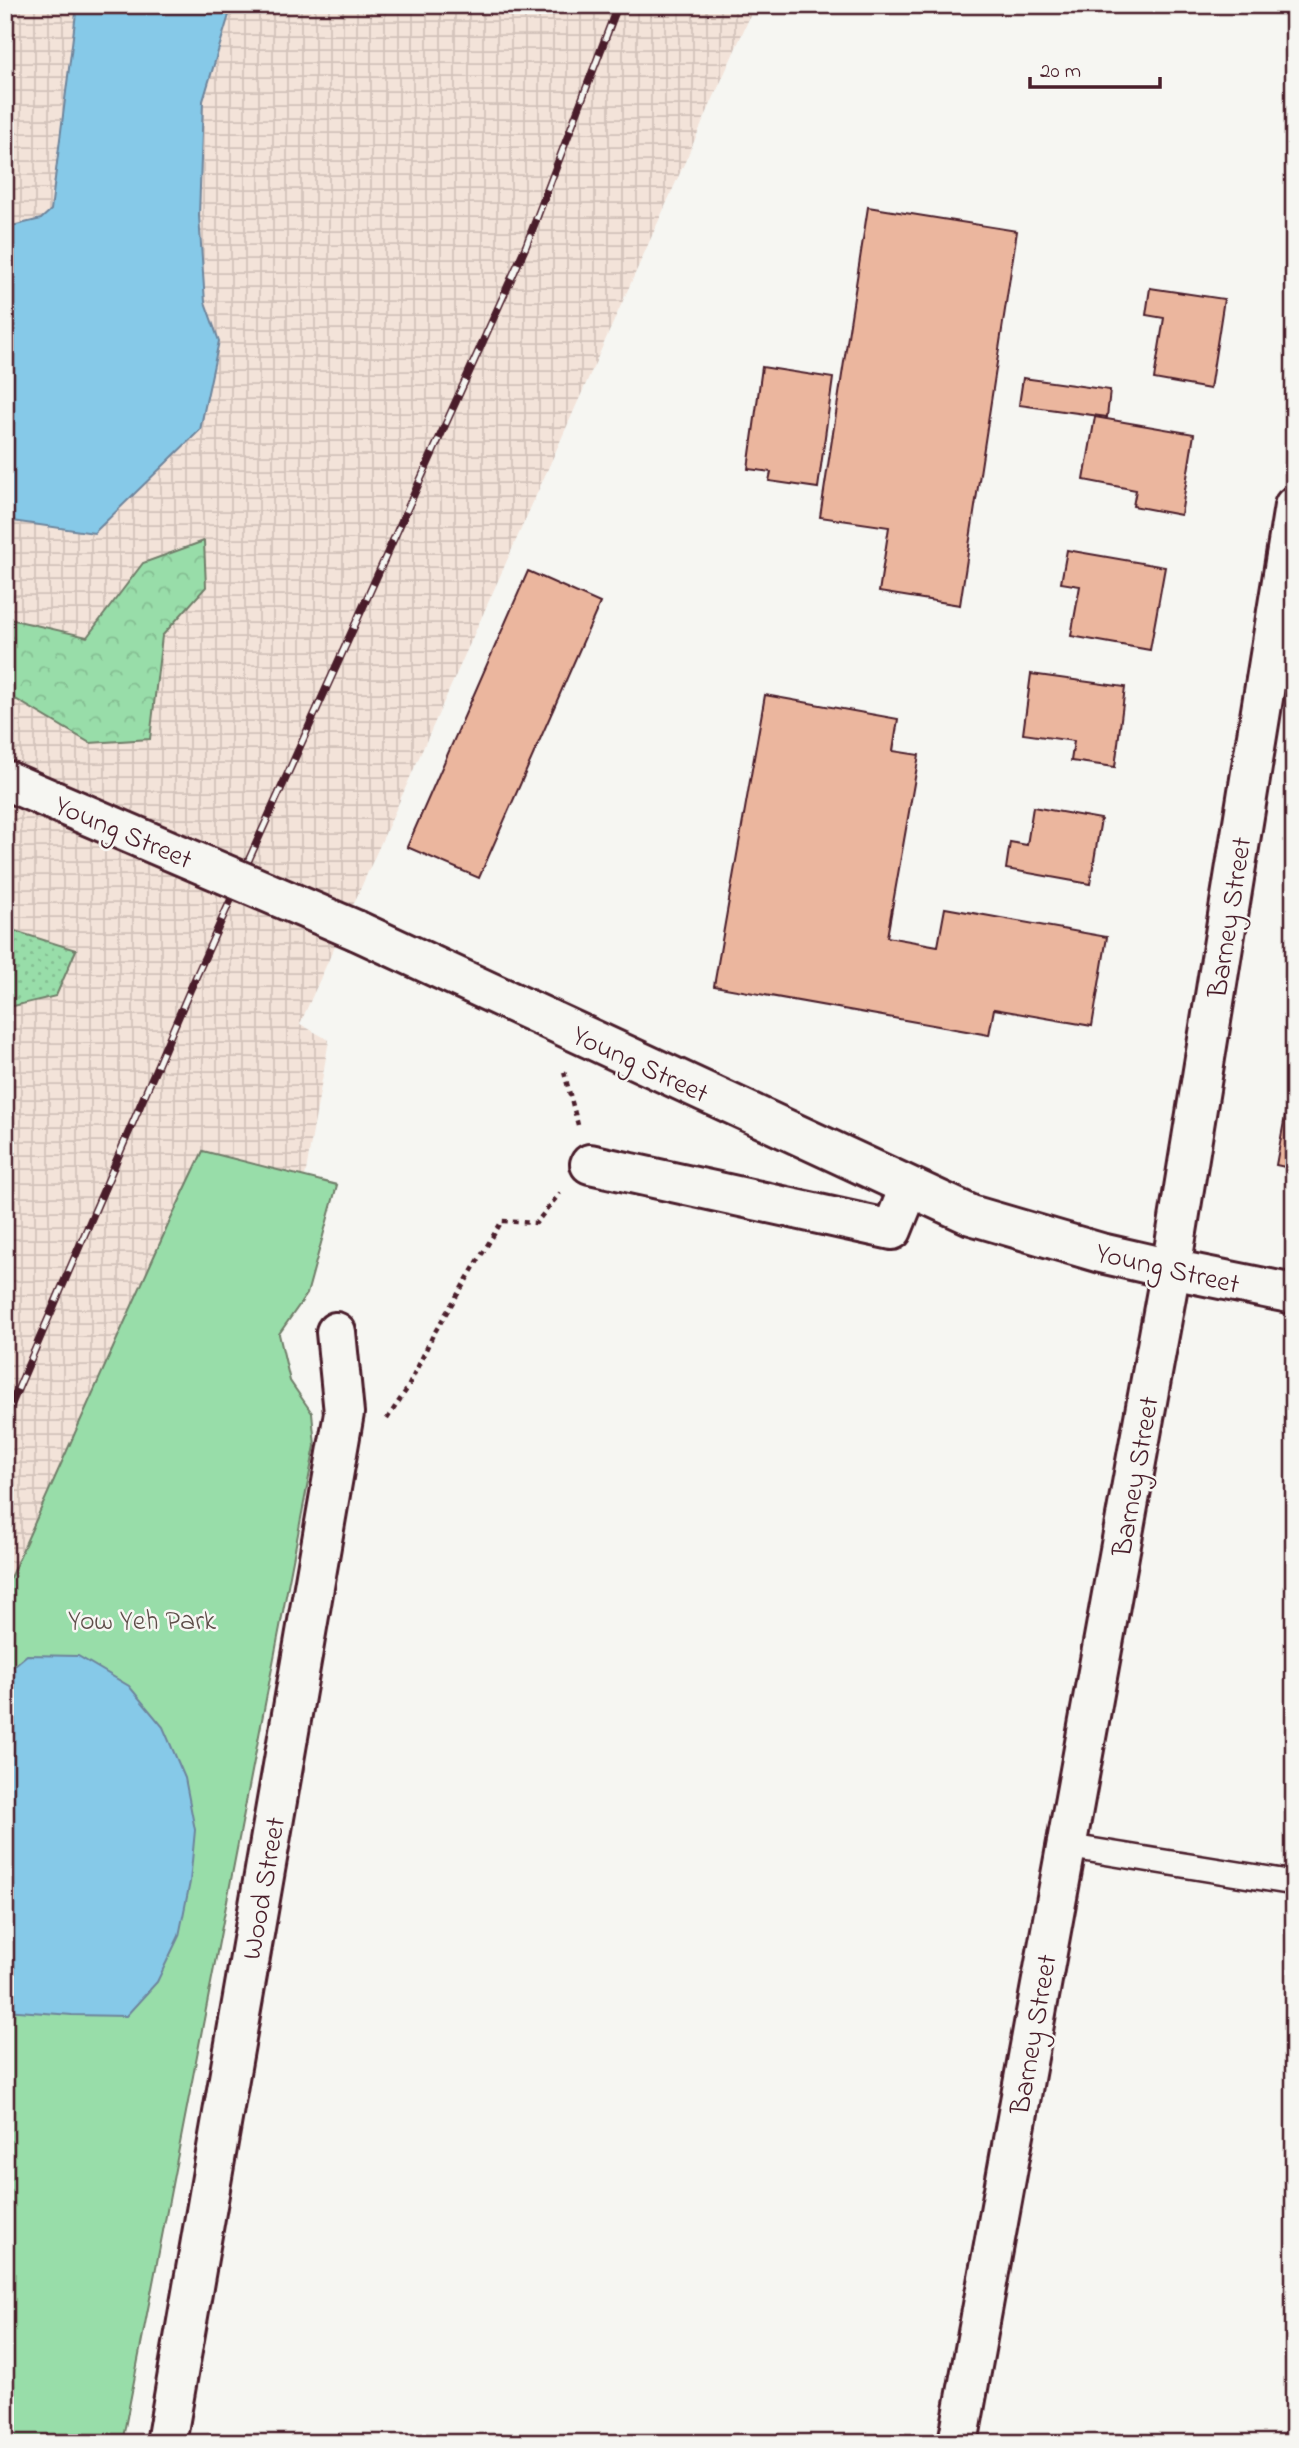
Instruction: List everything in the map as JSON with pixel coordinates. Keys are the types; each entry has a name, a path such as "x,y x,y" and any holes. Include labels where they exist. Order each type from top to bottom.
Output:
{"street":[{"name":"Barney Street","path":"958,2443 1171,1269 1294,506"},
{"name":"Young Street","path":"5,780 358,931 971,1215 1101,1253 1294,1294"},
{"path":"590,1164 892,1230 909,1188"},
{"name":"Wood Street","path":"166,2443 344,1413 335,1332"}],"lane":[{"path":"1066,1846 1294,1883"}],"path":[{"path":"387,1420 407,1389 433,1335 502,1221 536,1223 590,1164 562,1064"}],"shaded area":[{"path":"5,5 755,5 300,1024 329,1040 83,2443 5,2443"}],"green space":[{"path":"204,541 206,587 162,636 150,739 90,743 17,700 5,698 5,618 87,637 143,563"},
{"path":"5,928 76,950 56,996 5,1008"},
{"name":"Yow Yeh Park","path":"203,1151 337,1185 307,1294 279,1334 290,1381 312,1413 315,1446 122,2443 5,2443 5,1589"}],"water":[{"path":"5,5 14,5 5,90"},
{"path":"77,5 232,5 203,101 199,216 205,302 219,341 200,430 94,533 5,520 5,218 12,226 41,219 51,210"},
{"path":"27,1655 78,1656 129,1686 163,1727 185,1778 195,1830 190,1882 179,1936 157,1982 126,2016 5,2010 5,1673"}],"building":[{"path":"868,207 1017,231 960,605 879,592 889,527 820,517"},
{"path":"1150,288 1224,299 1210,389 1154,379 1164,318 1146,315"},
{"path":"762,367 833,378 818,488 769,481 771,472 748,469"},
{"path":"1023,378 1110,390 1107,417 1019,405"},
{"path":"1095,417 1194,434 1181,515 1133,506 1136,490 1084,480"},
{"path":"1067,550 1165,567 1150,650 1071,636 1080,586 1061,583"},
{"path":"528,571 600,603 479,878 407,847"},
{"path":"1031,674 1125,687 1115,767 1071,761 1074,741 1023,734"},
{"path":"765,695 898,719 893,751 919,755 887,937 938,946 945,908 1107,937 1092,1026 994,1009 989,1035 714,986"},
{"path":"1033,807 1101,819 1090,884 1006,869 1010,842 1027,845"},
{"path":"1294,1067 1294,1169 1276,1165"}],"railway":[{"path":"5,1419 190,990 526,246 618,5"}]}
